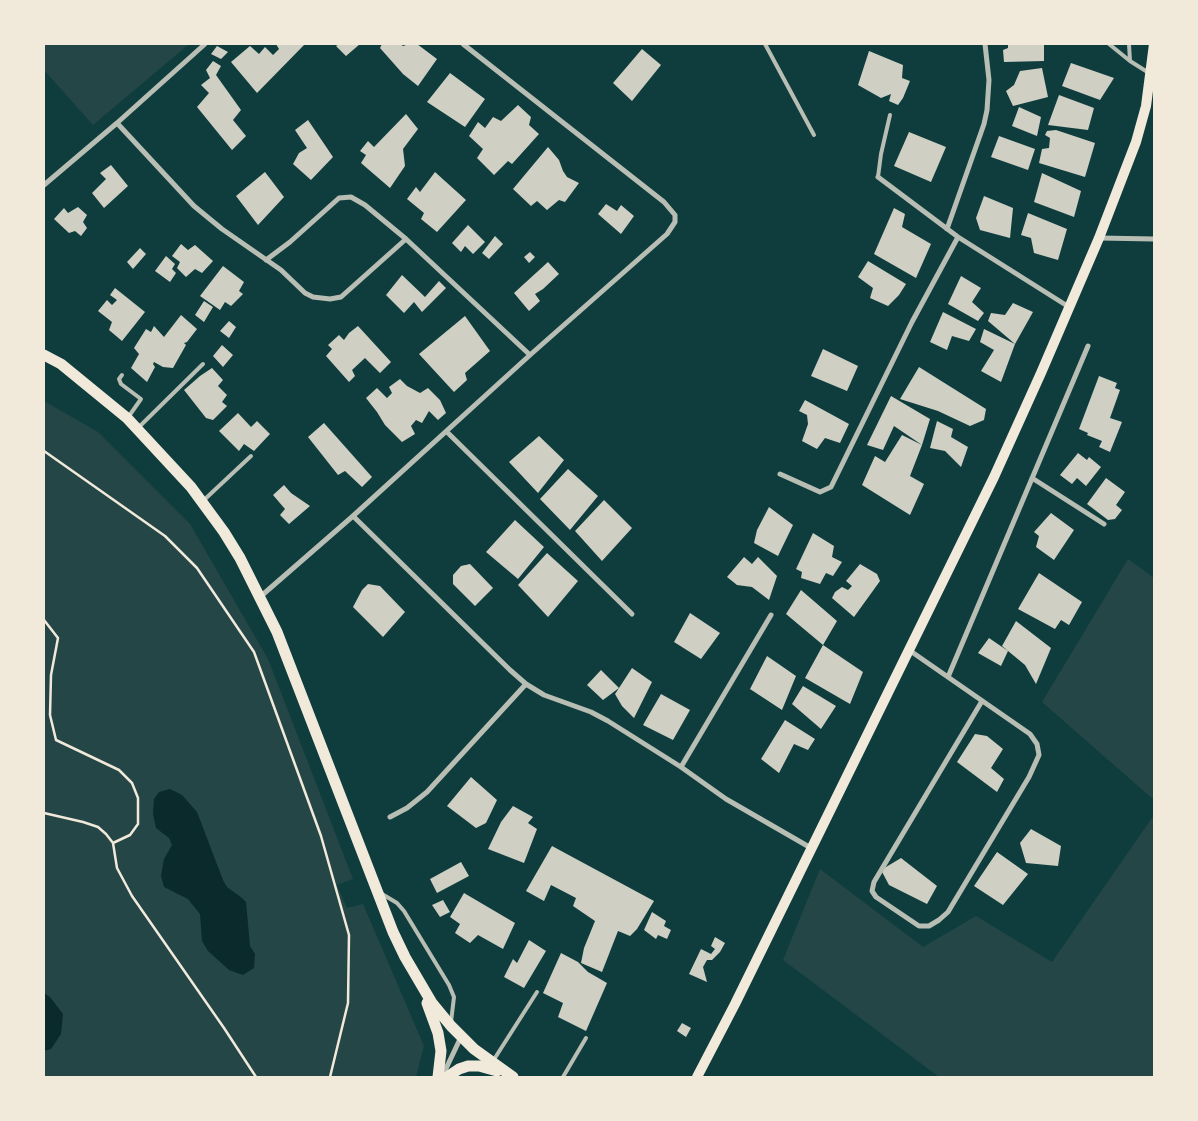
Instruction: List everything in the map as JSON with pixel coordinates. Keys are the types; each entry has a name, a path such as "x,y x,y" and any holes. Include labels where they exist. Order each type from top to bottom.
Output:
{"main road":[{"path":"697,1077 735,1004 994,477 1099,238 1136,142 1146,106 1154,44"},
{"path":"44,355 60,364 128,418 192,487 228,539 260,596 292,668 393,932 418,981 432,1003 461,1037 511,1077"},
{"path":"418,981 438,1033 441,1051 440,1077"},
{"path":"447,1077 463,1068 479,1066 490,1068 511,1077"}],"street":[{"path":"44,185 205,44"},
{"path":"260,596 353,516 530,355 667,234 675,222 675,215 664,202 463,44"},
{"path":"947,229 984,124 987,110 989,80 985,44"},
{"path":"117,123 194,206 313,297 336,299 355,285 406,239"},
{"path":"878,177 958,237 1069,307"},
{"path":"266,260 290,242 339,198 345,196 358,200 406,239 530,355"},
{"path":"780,474 820,492 831,487 912,322 958,237"},
{"path":"1099,238 1154,239"},
{"path":"948,677 1088,346"},
{"path":"447,432 632,614"},
{"path":"1032,478 1104,524"},
{"path":"353,516 526,684 544,695 608,720 739,807 811,848"},
{"path":"681,767 771,615"},
{"path":"909,650 1030,734 1037,744 1039,755 1029,777 948,912 929,926 919,926 876,897 872,891 874,882 982,701"},
{"path":"390,817 407,808 427,792 526,684"},
{"path":"440,1077 461,1037"}],"lane":[{"path":"765,44 814,135"},
{"path":"1109,44 1151,75"},
{"path":"1129,44 1130,61"},
{"path":"878,177 890,115"},
{"path":"138,429 203,364"},
{"path":"122,375 119,379 122,384 141,399 128,418"},
{"path":"202,502 250,456"},
{"path":"378,891 397,903 404,911 449,984 454,997 451,1026"},
{"path":"492,1063 537,992"},
{"path":"563,1077 586,1038"}],"path":[{"path":"44,451 165,536 197,568 254,652 321,836 349,935 348,1003 330,1077"},
{"path":"44,620 58,638 51,675 50,714 56,740 119,770 132,783 138,798 138,824 130,835 113,842"},
{"path":"44,813 98,827 113,842 117,868 132,896 256,1077"}],"shaded area":[{"path":"44,44 189,44 93,125 44,70"},
{"path":"44,401 98,432 190,524 268,659 353,879 337,885 347,908 363,904 424,1046 416,1077 44,1077"},
{"path":"1128,559 1154,578 1154,800 1042,702"},
{"path":"170,789 182,795 197,812 223,880 227,887 246,902 250,946 255,954 254,968 243,975 229,970 208,951 202,941 200,914 188,899 164,887 161,876 164,859 172,845 169,838 156,828 153,814 154,799 159,792"},
{"path":"1154,815 1154,1077 939,1077 783,960 820,869 923,947 976,916 1052,962"},
{"path":"44,993 50,997 63,1014 61,1034 51,1049 44,1051"}],"building":[{"path":"276,44 305,44 257,93 231,62 250,46 259,54 265,47 273,55 279,49"},
{"path":"339,44 360,44 346,56 336,46"},
{"path":"382,44 400,44 403,46 417,44 437,59 418,86 403,74 380,48"},
{"path":"1008,44 1044,44 1044,61 1004,62 1003,50 1008,48"},
{"path":"217,46 228,52 221,59 211,54"},
{"path":"642,49 661,65 632,101 613,83"},
{"path":"869,51 903,65 902,78 910,81 898,105 889,101 891,94 881,98 858,85"},
{"path":"213,61 221,66 216,75 241,110 233,120 246,136 232,150 197,107 209,93 201,85 210,78 206,70"},
{"path":"1071,63 1114,78 1100,100 1062,86"},
{"path":"1042,68 1048,97 1013,106 1006,91 1014,85 1020,71"},
{"path":"450,73 485,99 465,127 427,102"},
{"path":"1059,95 1094,108 1088,130 1048,125"},
{"path":"518,105 531,117 529,125 539,134 512,164 508,161 494,175 477,158 483,149 469,136 478,122 485,128 493,117 501,121"},
{"path":"1019,107 1041,117 1037,136 1012,126"},
{"path":"406,114 418,129 403,149 405,166 390,188 361,163 366,155 360,151 368,141 374,147"},
{"path":"308,120 333,157 311,180 293,164 299,153 307,148 295,130"},
{"path":"1056,130 1095,143 1085,177 1039,163 1042,149 1049,148 1050,138 1045,135 1047,131"},
{"path":"909,132 946,147 931,182 894,166"},
{"path":"999,136 1035,149 1028,170 991,157"},
{"path":"548,147 559,160 567,177 579,183 565,202 559,200 547,210 537,201 531,206 513,189"},
{"path":"111,165 128,186 104,208 92,193 106,179 100,173"},
{"path":"265,172 284,197 258,225 236,196"},
{"path":"435,172 466,200 437,232 421,219 424,213 407,199 416,187 420,192"},
{"path":"1042,173 1081,191 1074,217 1034,202"},
{"path":"984,196 1013,208 1010,238 980,230 976,218"},
{"path":"606,204 617,211 621,205 634,216 621,234 598,214"},
{"path":"78,207 87,215 83,222 87,228 81,236 75,231 69,233 54,219 64,208 68,213"},
{"path":"894,208 905,214 902,227 931,244 916,278 874,254"},
{"path":"1028,213 1067,229 1058,260 1034,253 1031,238 1021,235"},
{"path":"468,225 485,242 473,254 465,246 461,252 452,243"},
{"path":"495,236 503,244 489,259 482,253"},
{"path":"181,244 188,250 195,245 213,261 202,273 195,269 186,277 177,268 180,262 172,256"},
{"path":"140,248 146,254 133,269 127,262"},
{"path":"530,252 535,257 529,263 524,257"},
{"path":"166,256 175,264 172,269 176,273 170,282 155,271"},
{"path":"868,261 906,284 899,295 888,306 870,298 873,288 858,277"},
{"path":"548,262 559,274 535,294 540,301 529,311 514,293"},
{"path":"223,266 244,282 239,291 243,294 231,306 225,302 220,310 200,296"},
{"path":"402,275 425,297 439,281 446,288 422,312 414,302 404,313 386,295"},
{"path":"961,276 981,288 972,302 984,313 978,321 948,304"},
{"path":"115,288 145,312 122,341 109,330 112,322 98,311 107,300 112,305 117,300 110,295"},
{"path":"204,301 213,307 204,322 195,315"},
{"path":"1013,303 1033,312 1015,344 988,321 991,313 1005,315"},
{"path":"943,312 976,329 969,341 952,336 947,350 930,342"},
{"path":"181,315 197,329 187,342 184,343 186,345 173,368 163,367 154,362 155,367 147,382 131,368 139,354 134,348 146,329 151,332 154,326 164,337"},
{"path":"465,316 490,351 465,373 467,380 454,392 419,354"},
{"path":"229,321 236,327 229,338 220,331"},
{"path":"358,326 391,362 380,373 365,358 352,370 355,376 349,382 326,356 332,349 328,345 339,335 344,340"},
{"path":"984,329 1015,344 1001,382 981,371 994,350 980,342"},
{"path":"222,345 233,355 223,367 213,356"},
{"path":"823,349 858,366 847,391 811,376"},
{"path":"919,367 986,409 984,420 970,426 938,411 900,399"},
{"path":"212,368 223,380 218,386 227,395 222,402 227,406 213,420 206,418 184,390"},
{"path":"1099,376 1117,383 1115,388 1120,390 1110,418 1122,422 1110,452 1099,447 1102,441 1087,435 1088,433 1079,429"},
{"path":"400,379 407,386 420,393 428,388 440,400 446,413 438,420 429,411 422,423 416,420 411,426 415,434 402,442 385,425 366,398 377,388 387,398 392,393 389,387"},
{"path":"891,396 930,419 922,445 894,426 883,450 867,445"},
{"path":"805,400 849,424 840,443 825,438 817,449 802,441 808,424 807,415 799,411"},
{"path":"238,413 251,427 257,421 270,434 254,451 244,444 239,451 219,431"},
{"path":"937,421 953,429 951,437 968,447 961,467 945,451 930,448"},
{"path":"324,423 372,477 362,487 345,471 338,475 308,437"},
{"path":"902,435 922,445 910,476 924,484 910,515 862,485 875,456 885,462"},
{"path":"539,436 564,460 538,493 509,462"},
{"path":"1078,453 1087,460 1089,457 1101,467 1086,486 1077,478 1072,484 1060,475"},
{"path":"568,469 598,496 570,530 540,499"},
{"path":"1106,478 1125,492 1116,505 1122,510 1115,519 1108,520 1087,504"},
{"path":"284,485 291,493 310,506 289,524 280,515 285,509 273,495"},
{"path":"604,500 632,528 602,561 575,531"},
{"path":"769,507 793,525 778,556 754,543 757,530"},
{"path":"1051,513 1074,530 1054,560 1036,547 1039,536 1034,532"},
{"path":"515,520 544,547 518,579 486,552"},
{"path":"813,533 834,546 832,557 842,562 833,576 826,573 820,584 801,578 802,572 796,569"},
{"path":"547,553 578,581 548,617 518,585"},
{"path":"744,557 752,564 758,557 777,576 769,600 752,587 737,585 727,577"},
{"path":"470,564 493,588 475,606 453,584 453,575 461,566"},
{"path":"860,564 877,574 880,581 854,617 832,598 835,592 842,587 848,590 852,586 846,581"},
{"path":"1039,573 1082,602 1069,625 1061,620 1055,629 1018,609"},
{"path":"368,584 380,586 405,612 383,637 353,607 362,590"},
{"path":"801,590 837,621 823,645 786,614"},
{"path":"690,613 720,633 701,659 674,642"},
{"path":"1016,621 1051,648 1036,684 1025,665 1002,646"},
{"path":"989,638 1008,651 1001,666 978,653"},
{"path":"823,645 863,672 850,704 805,678"},
{"path":"767,656 796,676 782,710 750,689"},
{"path":"632,668 652,682 634,718 622,706 615,694"},
{"path":"601,670 619,688 603,700 587,685"},
{"path":"803,686 836,706 821,729 792,704"},
{"path":"661,694 690,710 673,740 643,725"},
{"path":"785,720 815,739 808,750 794,744 779,773 761,759"},
{"path":"975,734 987,736 1003,749 991,768 1004,779 997,792 957,762"},
{"path":"471,777 497,800 486,823 476,828 447,806"},
{"path":"513,806 533,817 528,823 537,829 524,863 488,849 501,822"},
{"path":"1031,829 1061,846 1058,866 1026,863 1020,843"},
{"path":"552,846 654,901 637,929 630,936 618,931 602,972 581,963 584,948 595,921 573,906 576,898 551,885 544,901 526,891"},
{"path":"997,852 1028,874 1003,905 974,886"},
{"path":"901,858 937,886 927,904 889,885 881,870"},
{"path":"461,862 469,876 437,893 430,879"},
{"path":"464,893 515,923 503,949 478,935 470,943 455,933 460,924 450,917"},
{"path":"443,900 450,912 440,917 432,905"},
{"path":"652,912 666,921 664,926 671,930 667,939 658,935 656,939 644,930"},
{"path":"715,937 725,943 720,952 712,960 707,960 703,967 707,982 689,974 701,949 711,954 715,949 711,946"},
{"path":"529,940 546,951 524,988 504,977 513,959 517,963"},
{"path":"561,953 578,962 588,972 607,983 586,1031 558,1017 563,1003 543,993"},
{"path":"682,1023 691,1028 686,1037 677,1031"}]}
